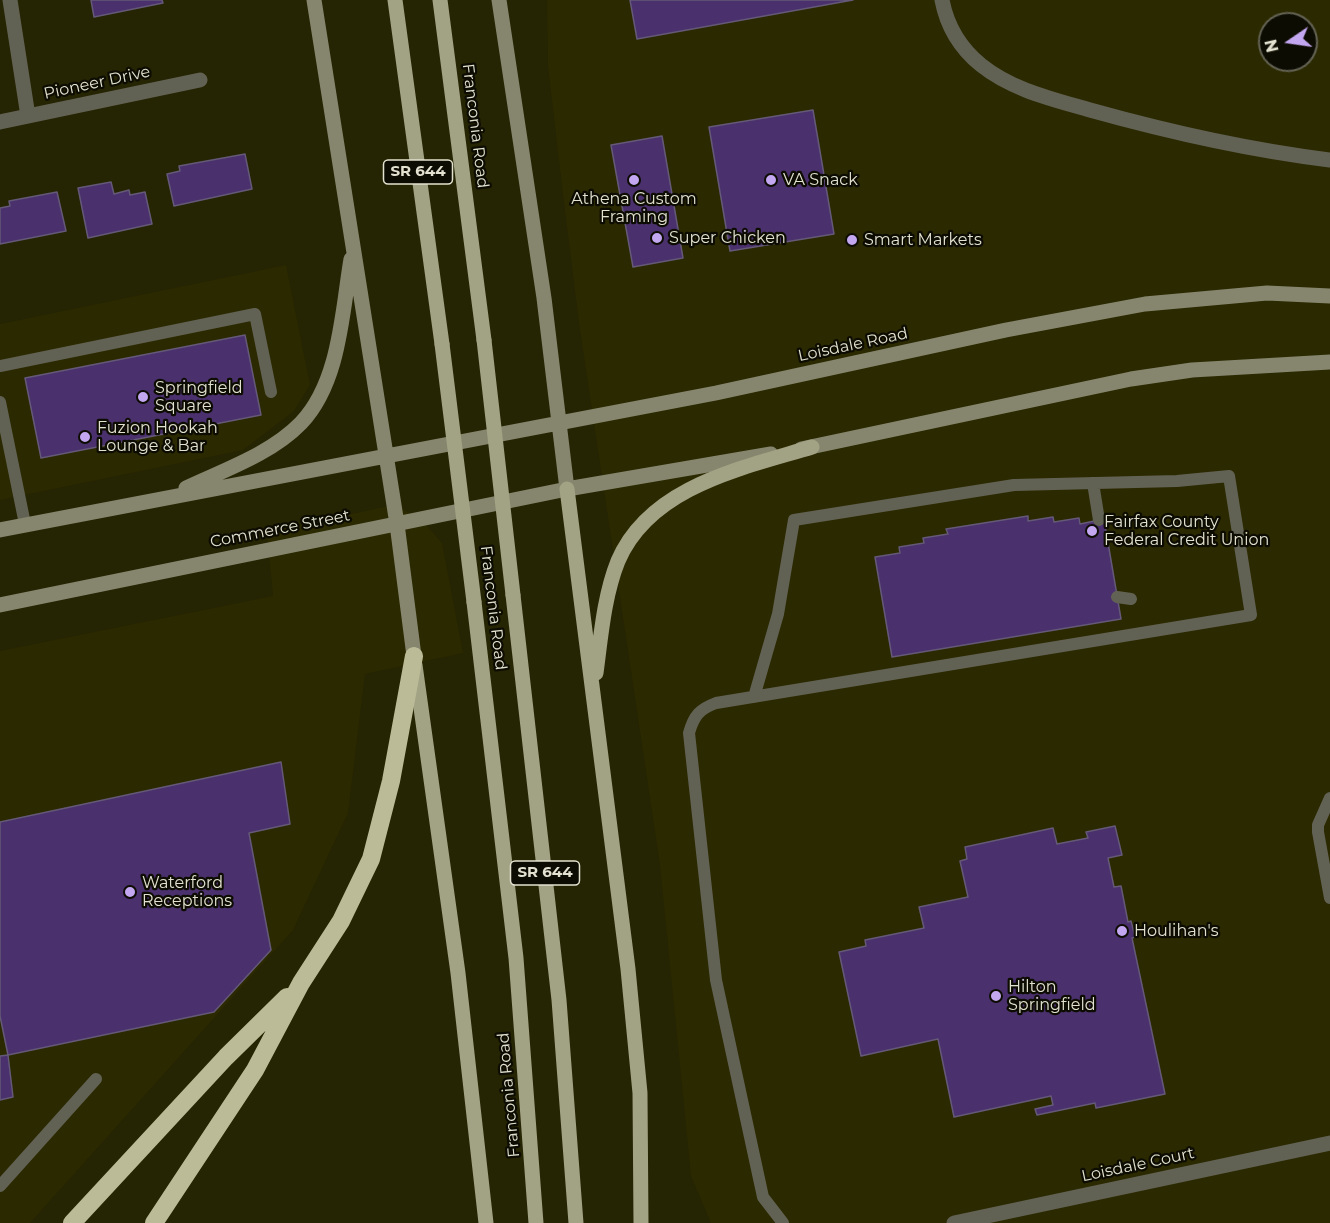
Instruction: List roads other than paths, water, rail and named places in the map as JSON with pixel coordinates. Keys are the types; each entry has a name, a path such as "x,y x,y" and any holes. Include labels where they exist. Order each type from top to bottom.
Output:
{"highway":[{"path":"154,1223 255,1070 301,983 341,921 371,859 391,781 414,656"},
{"path":"72,1223 226,1057 301,983"}],"main road":[{"path":"314,0 397,524 458,973 486,1223"},
{"name":"Franconia Road","path":"395,0 442,344 516,958 536,1223"},
{"name":"Franconia Road","path":"440,0 484,340 559,1000 576,1223"},
{"path":"499,0 544,298 628,969 637,1060 641,1141 641,1223"},
{"path":"170,496 256,454 301,423 315,404 329,373 338,338 353,246"},
{"name":"Loisdale Road","path":"386,458 716,393 1006,330 1145,304 1267,292 1330,296"},
{"path":"567,489 812,447 1142,377 1192,370 1330,362"},
{"path":"593,691 609,587 624,549 640,526 669,503 705,482 812,447"},
{"path":"0,530 170,496 386,458"},
{"name":"Commerce Street","path":"0,605 567,489"}],"street":[{"path":"10,0 28,116"},
{"path":"942,0 953,32 966,51 982,66 1023,89 1196,138 1255,151 1330,160"},
{"name":"Pioneer Drive","path":"0,122 200,80"},
{"name":"Loisdale Court","path":"954,1223 1330,1143"}],"lane":[{"path":"0,366 255,314 271,392"},
{"path":"0,402 25,524"},
{"path":"754,697 778,614 794,520 1014,485 1177,481 1229,476 1251,615 754,697 707,706 698,712 693,720 690,733 716,980 763,1197 783,1223"},
{"path":"1093,483 1099,520"},
{"path":"1117,597 1131,599"},
{"path":"1330,798 1318,825 1330,898"},
{"path":"0,1186 96,1079"}],"place":[{"name":"Athena Custom Framing","path":"634,180"},
{"name":"VA Snack","path":"771,180"},
{"name":"Super Chicken","path":"657,238"},
{"name":"Smart Markets","path":"852,240"},
{"name":"Springfield Square","path":"143,397"},
{"name":"Fuzion Hookah Lounge & Bar","path":"85,437"},
{"name":"Fairfax County Federal Credit Union","path":"1092,531"},
{"name":"Waterford Receptions","path":"130,892"},
{"name":"Houlihan's","path":"1122,931"},
{"name":"Hilton Springfield","path":"996,996"}]}
